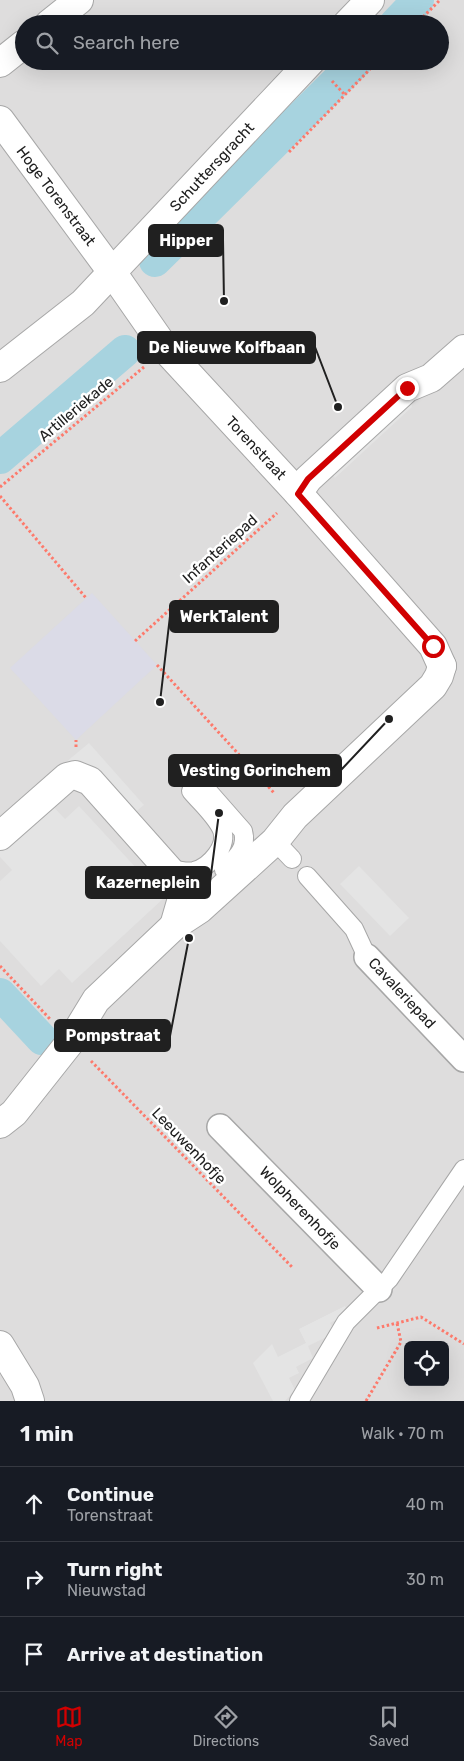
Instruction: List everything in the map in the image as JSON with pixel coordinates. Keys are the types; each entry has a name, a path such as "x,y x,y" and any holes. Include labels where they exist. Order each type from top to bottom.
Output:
{"street":[{"path":"60,15 79,0"},
{"path":"356,15 370,0"},
{"path":"0,63 15,51"},
{"name":"Schuttersgracht","path":"0,368 84,303 303,70"},
{"name":"Hoge Torenstraat","path":"0,120 112,272"},
{"name":"Torenstraat","path":"112,272 167,351 453,666"},
{"path":"298,494 308,479 407,388 432,378 464,349"},
{"path":"0,1124 14,1113 71,1041 96,1000 174,926 284,850 295,816 433,686 439,676 453,666"},
{"path":"0,836 67,776 75,775 90,781 179,881 183,895 174,926"},
{"name":"Cavaleriepad","path":"367,957 464,1059"},
{"name":"Wolpherenhofje","path":"220,1127 379,1290"},
{"path":"0,1345 25,1386 30,1401"}],"lane":[{"path":"168,868 186,872 196,870 211,861 223,844 224,836 218,823 191,790 200,782 243,831 245,838 240,854 194,898 174,926"},
{"name":"Cavaleriepad","path":"307,876 354,929 367,957"},
{"path":"299,1401 346,1322 389,1279 464,1169"}],"path":[{"path":"425,15 440,0"},
{"path":"289,152 369,70"},
{"path":"340,90 345,95"},
{"name":"Artilleriekade","path":"0,487 142,368 167,351"},
{"name":"Infanteriepad","path":"135,642 298,494"},
{"path":"0,496 86,598"},
{"path":"157,666 295,816"},
{"name":"Leeuwenhofje","path":"0,966 292,1267"},
{"path":"372,1329 421,1317 464,1344"},
{"path":"366,1401 401,1342 397,1323"}],"shaded area":[{"path":"0,0 464,0 464,1401 0,1401"},
{"path":"410,397 412,407 335,478 328,470"},
{"path":"92,593 157,665 76,740 10,668"},
{"path":"89,743 144,805 133,814 60,767"},
{"path":"50,803 65,819 79,806 164,898 72,983 59,969 41,986 0,941 0,881 12,870 0,857 0,849"},
{"path":"359,866 409,918 390,936 340,884"},
{"path":"345,1306 349,1313 330,1323 335,1333 308,1346 313,1358 296,1367 299,1373 289,1378 295,1390 285,1401 273,1401 253,1363 272,1344 278,1357 306,1343 299,1329"}],"waterway":[{"path":"404,15 418,0"},
{"path":"155,261 348,70"},
{"path":"0,458 125,351"},
{"path":"0,994 42,1039"}],"place":[{"name":"Hipper","path":"224,301"},
{"name":"De Nieuwe Kolfbaan","path":"338,407"},
{"name":"WerkTalent","path":"160,702"},
{"name":"Vesting Gorinchem","path":"389,719"},
{"name":"Kazerneplein","path":"219,813"},
{"name":"Pompstraat","path":"189,938"}],"route":[{"path":"407,388 308,479 298,494 433,646"}]}
